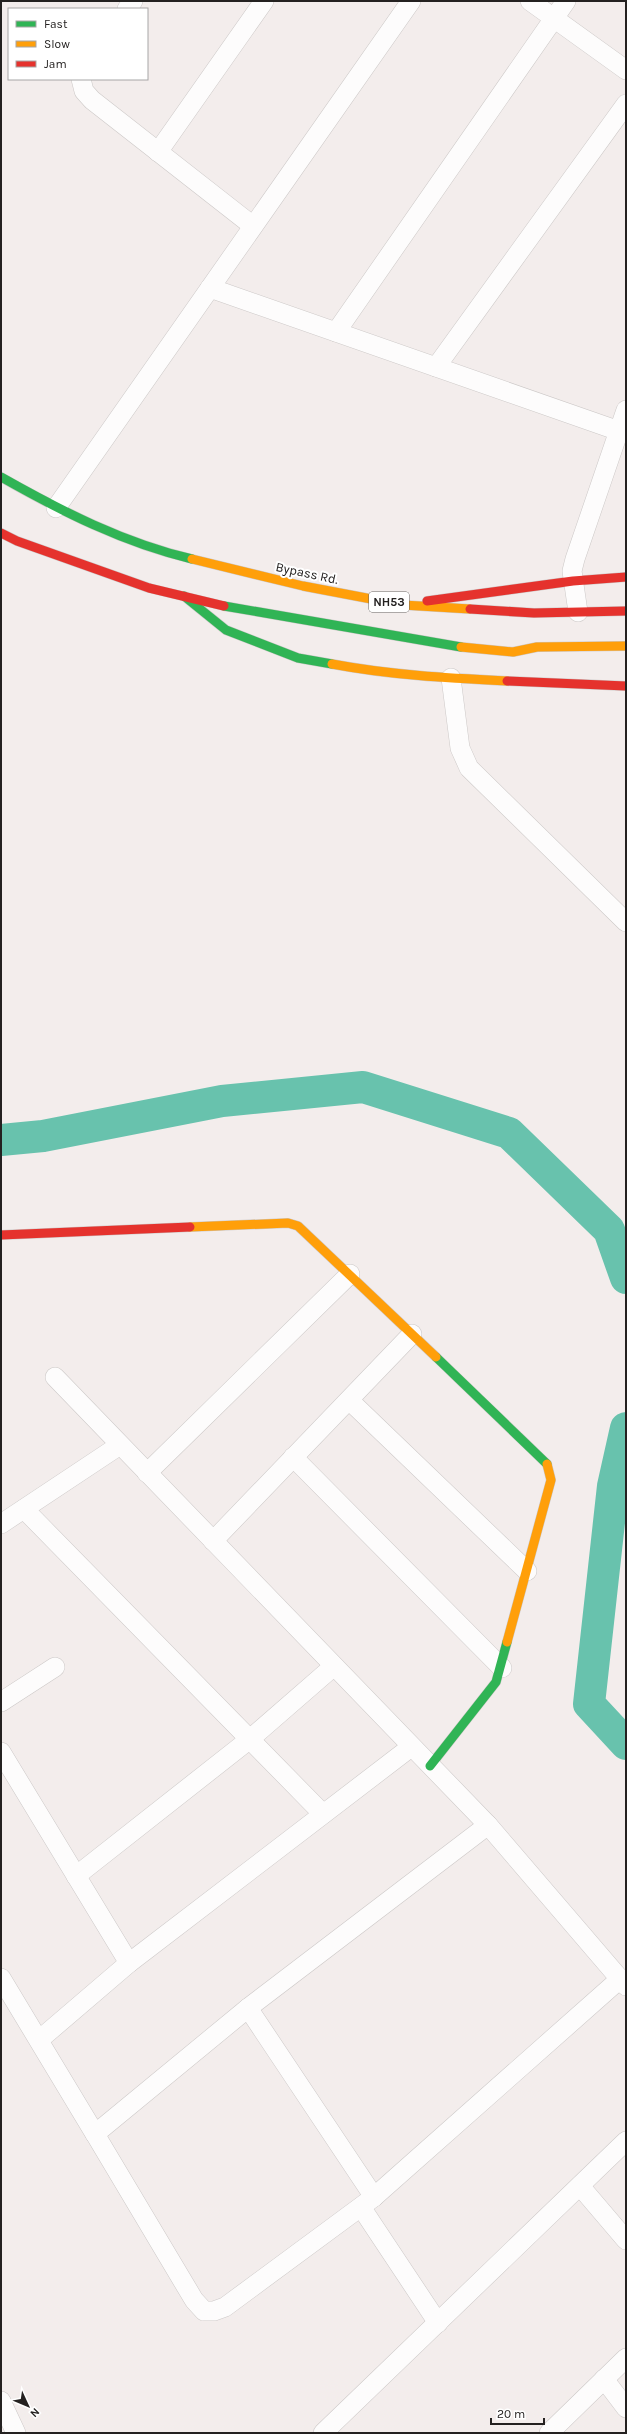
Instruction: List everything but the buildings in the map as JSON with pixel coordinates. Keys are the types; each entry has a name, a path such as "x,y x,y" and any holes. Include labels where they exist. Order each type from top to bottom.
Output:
{"main road":[{"name":"Bypass Rd.","path":"1,477 56,508 158,551 303,586 403,605 534,613 626,611"},
{"path":"1,533 18,541 149,588 243,611 477,648 513,652 538,647 626,646"},
{"path":"403,605 573,580 626,577"},
{"path":"184,596 226,630 298,658 376,672 451,678 626,686"},
{"path":"1,1235 288,1223 298,1226 547,1462 551,1480 502,1668 496,1682 430,1766"}],"street":[{"path":"158,152 264,1"},
{"path":"56,508 411,1"},
{"path":"530,1 626,70"},
{"path":"336,332 566,1"},
{"path":"81,80 84,91 92,100 254,226"},
{"path":"436,367 626,104"},
{"path":"210,288 619,431"},
{"path":"578,612 572,571 574,559 626,410"},
{"path":"451,678 460,748 469,768 626,922"},
{"path":"147,1473 350,1274"},
{"path":"213,1541 412,1334"},
{"path":"1,1978 194,2300 204,2311 214,2311 224,2306 367,2202 623,1982 488,1825 55,1377"},
{"path":"348,1400 527,1571"},
{"path":"1,1524 120,1445"},
{"path":"293,1457 502,1668"},
{"path":"24,1509 323,1814"},
{"path":"76,1876 250,1739 334,1666"},
{"path":"1,1702 55,1667"},
{"path":"39,2040 129,1963 411,1747"},
{"path":"1,1752 129,1963"},
{"path":"95,2134 248,2008 488,1825"},
{"path":"248,2008 367,2202 438,2322"},
{"path":"333,2429 438,2322 626,2141"},
{"path":"580,2186 626,2240"},
{"path":"549,2433 626,2358"},
{"path":"604,2379 626,2408"},
{"path":"1,2401 16,2433"}],"waterway":[{"path":"1,1140 43,1136 222,1101 363,1087 509,1133 609,1230 626,1278"},
{"path":"626,1428 613,1486 589,1704 626,1744"}],"traffic: fast":[{"path":"1,477 70,514 94,525 142,544 192,559"},
{"path":"184,596 226,630 298,658 332,664"},
{"path":"224,606 461,647"},
{"path":"436,1357 547,1464"},
{"path":"430,1766 496,1682 507,1642"}],"traffic: slow":[{"path":"192,559 303,586 403,605 470,609"},
{"path":"461,647 513,652 537,647 626,646"},
{"path":"332,664 397,673 507,681"},
{"path":"190,1227 288,1223 298,1226 436,1357"},
{"path":"507,1642 551,1480 547,1464"}],"traffic: jam":[{"path":"1,533 17,541 149,588 224,606"},
{"path":"427,601 573,581 626,577"},
{"path":"470,609 534,613 626,611"},
{"path":"507,681 626,686"},
{"path":"1,1235 190,1227"}]}
